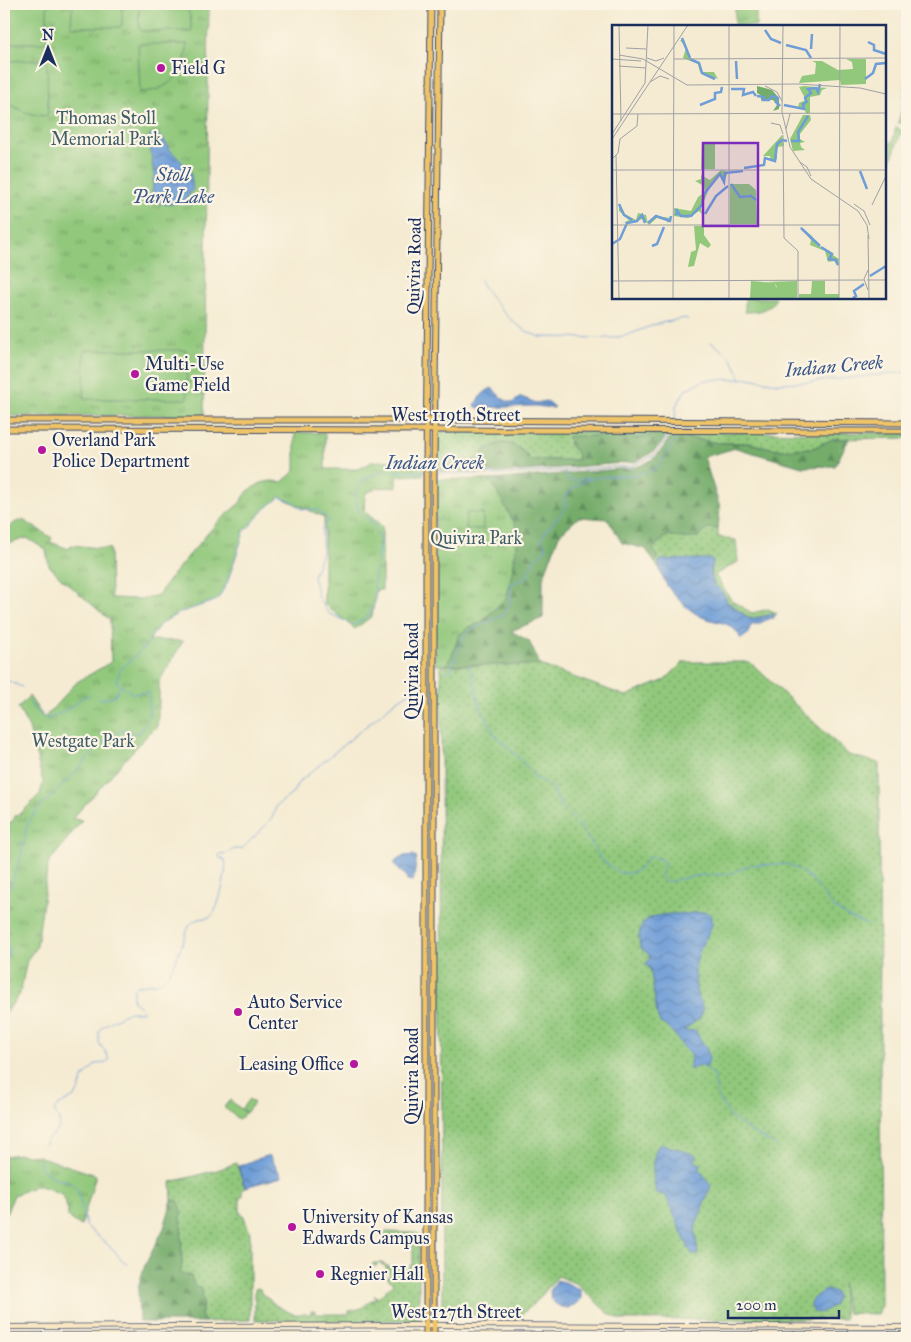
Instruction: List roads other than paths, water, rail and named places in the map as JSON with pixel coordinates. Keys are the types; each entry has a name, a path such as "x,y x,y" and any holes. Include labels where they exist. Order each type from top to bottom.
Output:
{"main road":[{"name":"Quivira Road","path":"426,1336 426,420 431,4"},
{"name":"Quivira Road","path":"434,1336 434,461 440,4"},
{"name":"West 119th Street","path":"4,420 907,422"},
{"name":"West 119th Street","path":"4,429 907,431"},
{"name":"West 127th Street","path":"4,1327 907,1327"},
{"name":"West 127th Street","path":"4,1335 907,1334"}],"water":[{"name":"Stoll Park Lake","path":"152,134 158,135 164,140 170,150 190,170 193,189 183,203 165,204 158,202 152,194 154,176 149,136"},
{"path":"492,388 503,399 512,403 521,397 536,403 546,401 555,407 478,408 475,406 482,395"},
{"path":"661,560 713,560 712,579 723,593 727,602 750,619 774,614 774,618 751,625 748,634 741,639 737,632 728,625 698,615 685,606 667,585 659,563"},
{"path":"413,855 417,857 413,881 407,880 406,875 401,872 394,862 404,856"},
{"path":"706,912 712,916 712,925 699,952 695,967 696,991 703,1009 700,1018 684,1030 696,1030 709,1057 706,1067 698,1066 690,1070 691,1057 671,1030 660,1023 657,1015 651,972 649,966 645,964 650,959 647,953 640,947 639,938 642,925 650,918 671,914"},
{"path":"662,1144 696,1155 695,1162 701,1164 700,1170 711,1185 695,1228 698,1255 693,1255 689,1249 666,1196 656,1193 653,1164 655,1152 658,1146"},
{"path":"269,1155 282,1177 245,1187 238,1166"},
{"path":"557,1280 581,1291 581,1298 578,1303 568,1308 555,1303 551,1298 550,1291"},
{"path":"827,1290 835,1292 837,1296 834,1305 822,1312 816,1313 812,1310 810,1303 815,1297"}],"waterway":[{"path":"479,280 498,306 513,322 541,337 612,338 628,335 656,324 685,318 688,320"},
{"path":"711,342 730,357 741,379"},
{"name":"Indian Creek","path":"675,420 676,406 686,389 705,380 748,378 777,383 812,382 907,372"},
{"path":"446,672 451,670 462,638 472,629 503,615 510,604 511,584 526,578 535,558 545,551 546,545 541,541 542,537 566,508 564,499 573,489 583,482 594,478 641,474 655,469 661,463 674,440 675,431"},
{"name":"Indian Creek","path":"436,473 499,475 633,466 654,455 671,433"},
{"name":"Indian Creek","path":"4,964 9,951 5,941 5,899 21,857 27,825 37,810 74,774 101,743 124,729 139,734 149,717 149,692 133,694 116,682 120,670 144,648 160,624 179,613 217,600 227,583 244,532 266,508 280,497 293,502 302,509 318,510 329,520 322,528 322,553 313,576 318,597 328,613 354,625 368,616 376,600 374,584 380,540 374,524 358,511 355,495 362,480 384,471 425,472"},
{"path":"565,471 567,478 573,481 589,478"},
{"path":"469,665 479,703 493,732 522,761 534,777 552,787 561,807 577,822 602,860 619,873 632,873 642,867 648,857 661,859 665,863 660,876 667,882 694,876 729,874 750,865 789,864 812,879 833,907 850,918 868,925"},
{"path":"4,679 22,687"},
{"path":"98,696 101,699 113,697 120,687"},
{"path":"44,1147 49,1137 59,1128 60,1124 54,1111 58,1106 74,1097 79,1091 82,1079 96,1064 105,1063 109,1060 99,1043 99,1032 103,1026 129,1012 142,1012 142,1009 133,1001 135,988 142,984 152,984 163,980 174,963 192,922 213,914 220,896 226,864 219,854 224,855 234,849 242,849 267,824 273,816 276,806 292,794 298,783 396,701 415,689"},
{"path":"30,702 34,709 46,719 63,712 81,698 89,695"},
{"path":"704,1067 714,1075 718,1097 730,1117 776,1146"},
{"path":"41,1160 39,1164 44,1171 56,1179 68,1181 78,1190 86,1226 128,1265"}],"place":[{"name":"Field G","path":"161,68"},
{"name":"Multi-Use Game Field","path":"135,374"},
{"name":"Overland Park Police Department","path":"42,450"},
{"name":"Auto Service Center","path":"238,1012"},
{"name":"Leasing Office","path":"354,1064"},
{"name":"University of Kansas Edwards Campus","path":"292,1227"},
{"name":"Regnier Hall","path":"320,1274"}],"park label":[{"name":"Thomas Stoll Memorial Park","path":"106,128"},
{"name":"Quivira Park","path":"476,538"},
{"name":"Westgate Park","path":"83,741"}]}
